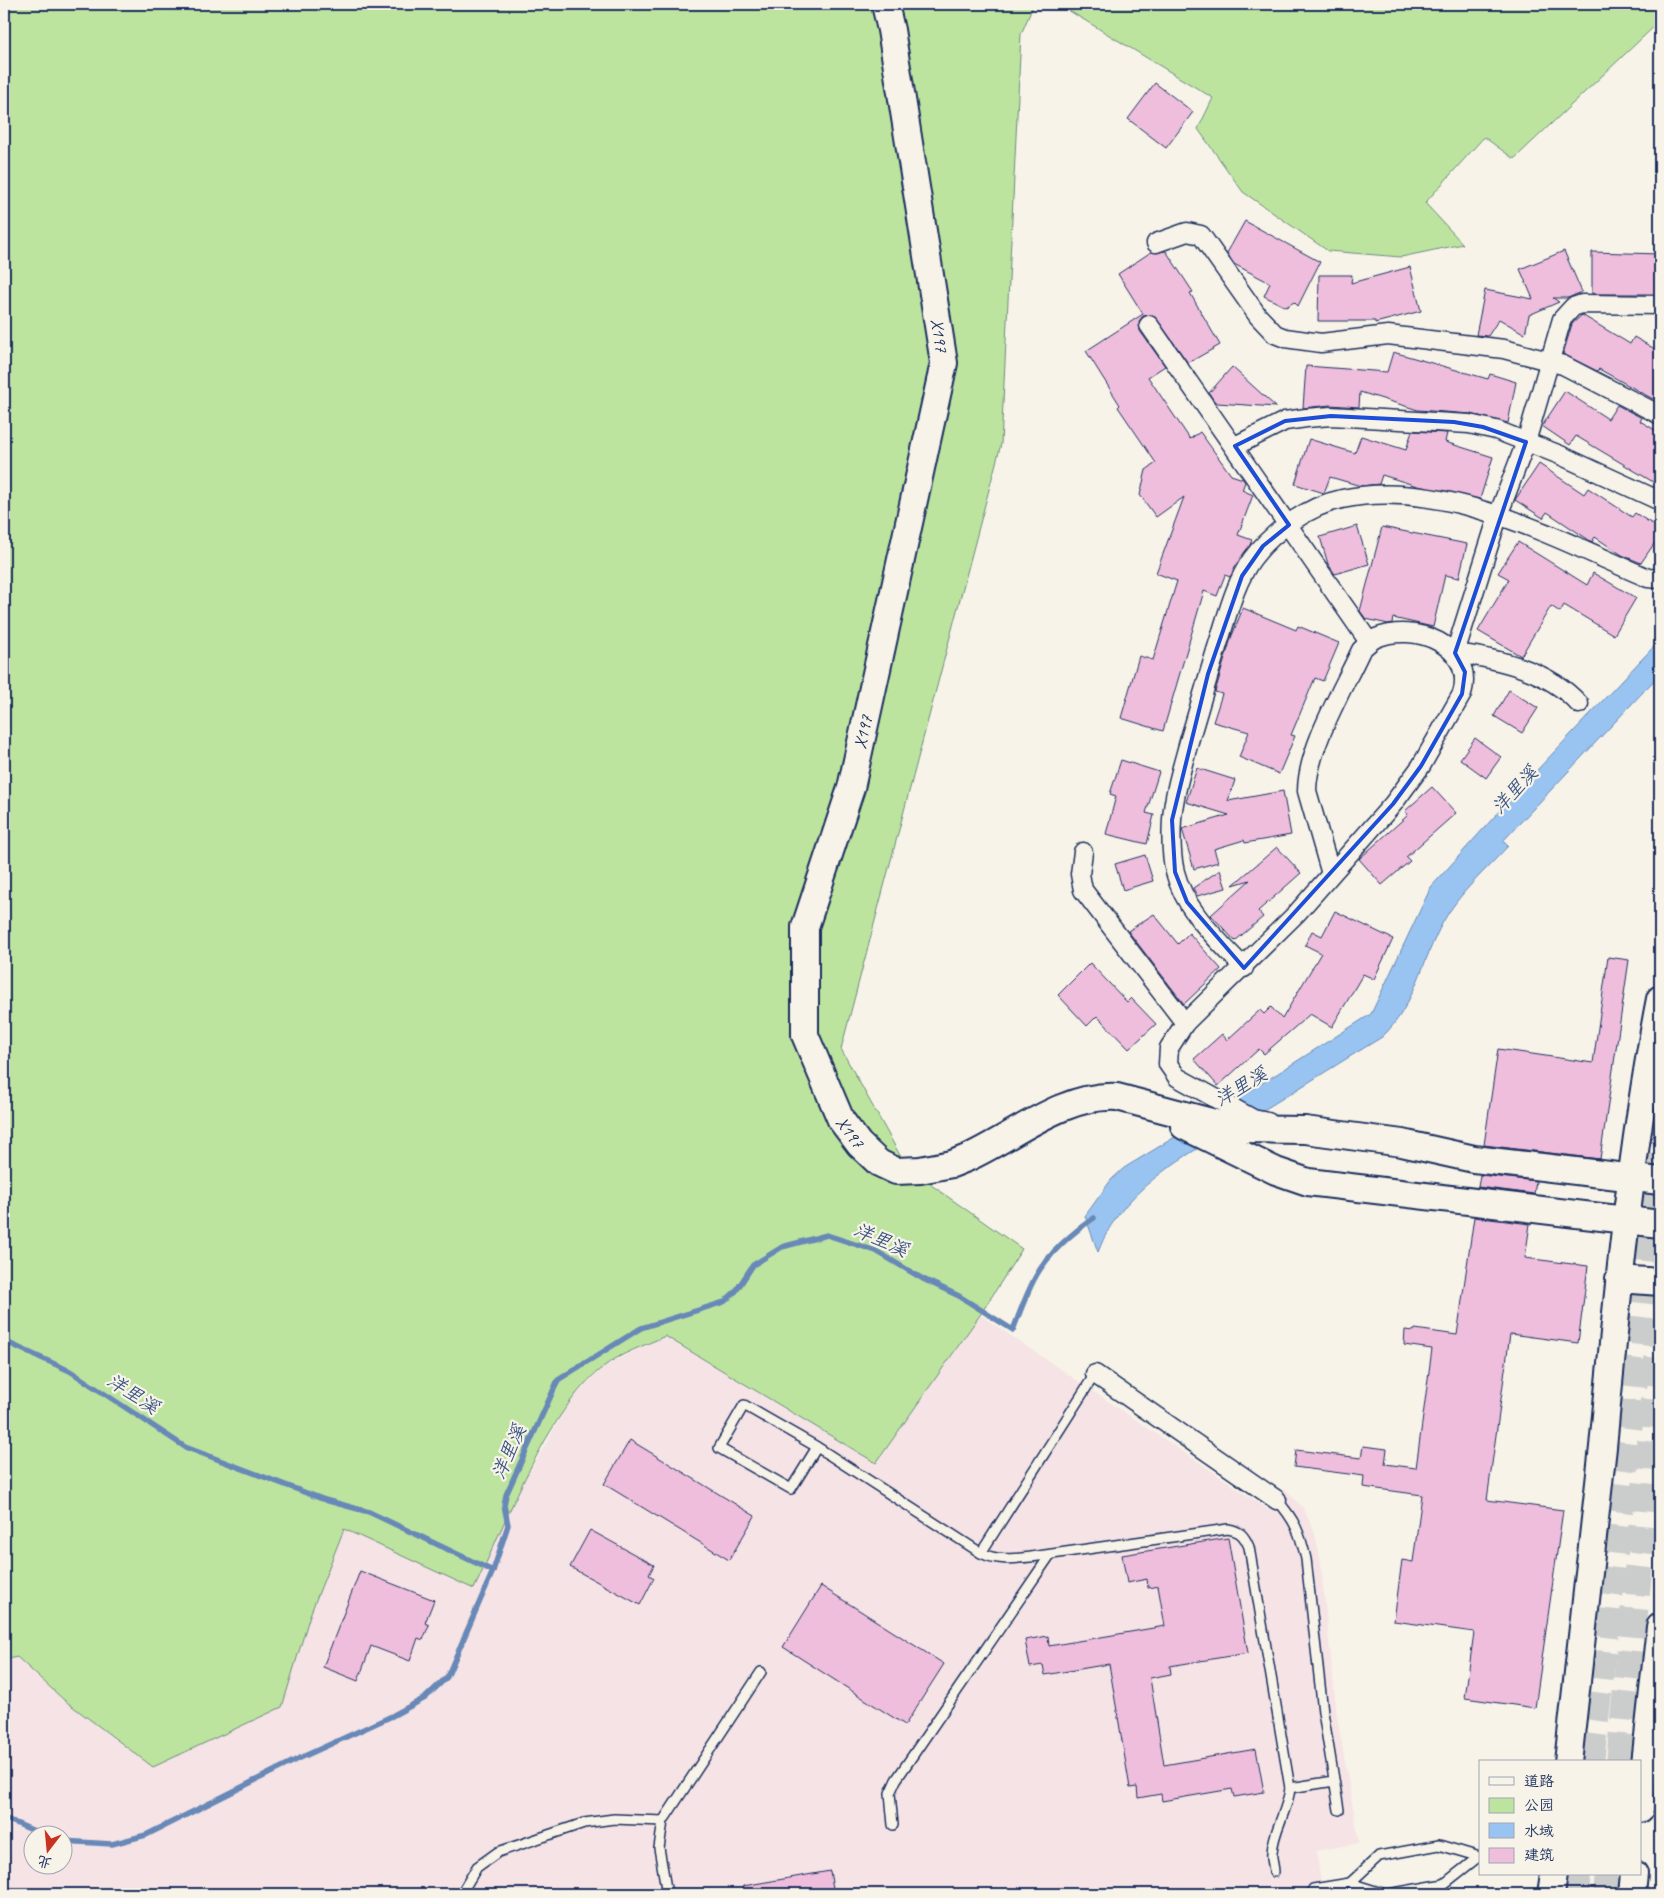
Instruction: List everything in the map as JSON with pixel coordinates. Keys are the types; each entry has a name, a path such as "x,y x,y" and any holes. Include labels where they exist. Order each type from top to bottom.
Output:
{"main road":[{"name":"X197","path":"885,4 891,30 944,363 851,788 804,927 805,1035 834,1107 847,1130 872,1158 896,1171 937,1167 967,1158 1077,1102 1103,1096 1140,1101 1179,1118"},
{"path":"1568,1760 1596,1517 1625,1220 1648,1060 1660,999"},
{"path":"1179,1118 1305,1130 1402,1143 1474,1159 1660,1181"},
{"path":"1179,1118 1215,1143 1291,1178 1308,1182 1660,1224"},
{"path":"1619,1279 1660,1282"},
{"path":"1642,1791 1660,1627"},
{"path":"1552,1894 1554,1876"},
{"path":"1632,1894 1634,1876"}],"street":[{"path":"1156,243 1187,232 1201,235 1258,316 1275,334 1285,338 1321,343 1388,335 1504,349 1549,360 1660,415"},
{"path":"1245,1124 1212,1098 1178,1077 1168,1064 1169,1048 1185,1023 1244,968 1297,913 1392,804 1421,766 1458,702 1462,694 1465,678 1455,653 1499,514 1526,442 1562,319 1574,307 1582,304 1660,305"},
{"path":"1149,325 1235,446 1369,642"},
{"path":"1235,446 1285,422 1324,416 1469,424 1496,430 1585,465 1660,501"},
{"path":"1244,968 1194,913 1187,902 1175,872 1172,820 1183,764 1208,674 1235,594 1252,560 1263,546 1289,525 1322,504 1342,498 1368,496 1430,498 1499,514 1648,578 1660,579"},
{"path":"1331,874 1308,791 1307,777 1319,741 1361,650 1369,642 1376,638 1391,635 1424,636 1439,641 1455,653 1489,658 1546,679 1561,687 1579,704"},
{"path":"1083,852 1080,874 1083,890 1185,1023"},
{"path":"1095,1374 1277,1500"}],"lane":[{"path":"981,1553 1095,1374"},
{"path":"817,1447 791,1489 719,1448 744,1404 817,1447 981,1553 1000,1559 1050,1555 1228,1529 1238,1531 1245,1537 1249,1547 1290,1788 1289,1804 1273,1847 1274,1872"},
{"path":"1277,1500 1292,1516 1301,1535 1306,1559 1322,1712 1339,1810"},
{"path":"893,1826 890,1794 896,1780 1050,1555"},
{"path":"667,1894 659,1848 663,1821 761,1672"},
{"path":"1290,1788 1334,1781"},
{"path":"461,1894 477,1866 498,1852 584,1823 614,1819 663,1821"},
{"path":"1350,1882 1379,1856 1439,1845 1479,1857"},
{"path":"1313,1889 1350,1882 1387,1894 1444,1884 1479,1857"}],"highlighted area":[{"path":"1331,416 1454,422 1483,427 1526,442 1455,653 1465,672 1462,694 1421,766 1393,804 1244,968 1187,902 1175,872 1172,820 1208,674 1242,576 1263,546 1289,525 1235,446 1285,421"}],"shaded area":[{"path":"980,1315 1268,1509 1285,1489 1303,1508 1314,1531 1320,1558 1337,1716 1359,1843 1316,1851 1323,1894 4,1894 4,1660 17,1657 64,1700 153,1767 310,1615 344,1529 531,1470 570,1401 604,1366 664,1336 876,1463"}],"green space":[{"path":"4,4 1034,4 1021,34 1001,444 841,1049 907,1168 1022,1249 980,1315 876,1463 665,1336 617,1358 603,1367 583,1386 564,1410 546,1439 514,1501 474,1589 344,1529 310,1615 282,1707 153,1767 64,1700 17,1657 4,1660"},
{"path":"1058,4 1657,4 1660,10 1660,21 1514,159 1484,137 1425,203 1463,244 1401,257 1328,251 1243,192 1198,129 1213,98"}],"water":[{"path":"1660,640 1660,674 1503,841 1508,846 1473,882 1449,911 1410,997 1393,1025 1382,1037 1190,1153 1167,1169 1145,1186 1126,1205 1110,1227 1098,1252 1085,1216 1111,1180 1124,1168 1371,1014 1431,887 1522,786"}],"building":[{"path":"1155,83 1193,112 1166,148 1128,119"},
{"path":"1245,221 1320,262 1298,306 1294,302 1286,307 1264,296 1270,283 1234,264 1227,253"},
{"path":"1166,251 1193,292 1190,293 1220,345 1188,363 1157,319 1153,315 1143,316 1139,321 1140,331 1165,366 1148,377 1190,439 1200,432 1231,475 1243,479 1245,482 1242,490 1253,495 1238,535 1252,540 1230,577 1225,575 1217,596 1204,591 1163,731 1121,718 1139,656 1153,660 1177,581 1156,573 1184,497 1156,517 1140,495 1146,470 1156,463 1118,407 1120,405 1086,351 1143,314 1118,274 1151,252"},
{"path":"1564,251 1582,292 1568,298 1553,298 1559,302 1529,315 1525,334 1499,319 1488,336 1476,335 1485,290 1533,299 1520,269"},
{"path":"1592,252 1660,254 1660,294 1592,294"},
{"path":"1410,267 1421,311 1375,323 1375,321 1318,321 1319,275 1352,275 1351,283"},
{"path":"1582,315 1630,344 1634,337 1660,352 1660,387 1653,399 1599,369 1597,371 1563,354 1572,324"},
{"path":"1393,352 1488,379 1490,374 1516,382 1508,423 1471,414 1418,410 1360,392 1359,407 1330,405 1303,408 1306,366 1387,372"},
{"path":"1232,367 1276,407 1217,403 1214,401 1209,393"},
{"path":"1565,391 1608,419 1617,405 1642,418 1640,421 1660,433 1660,486 1576,436 1570,445 1542,426"},
{"path":"1412,431 1447,433 1445,442 1493,457 1480,499 1417,486 1382,475 1379,484 1361,486 1330,477 1324,493 1295,484 1309,439 1355,453 1361,436 1406,450"},
{"path":"1539,464 1584,494 1588,488 1632,517 1635,513 1660,529 1660,535 1641,563 1622,555 1595,537 1592,542 1547,512 1543,518 1515,500"},
{"path":"1357,526 1369,564 1335,574 1328,564 1320,537"},
{"path":"1382,527 1467,544 1459,578 1445,575 1433,627 1393,618 1392,623 1388,624 1366,619 1360,611"},
{"path":"1518,542 1587,585 1593,573 1636,598 1614,635 1564,605 1560,612 1551,606 1521,656 1478,631 1509,579 1498,573"},
{"path":"1243,608 1296,630 1298,626 1339,643 1323,681 1315,678 1291,735 1295,736 1279,774 1239,757 1249,732 1213,722 1222,694 1215,692 1231,638"},
{"path":"1509,690 1538,708 1522,733 1494,716"},
{"path":"1475,738 1501,757 1486,778 1460,759"},
{"path":"1121,760 1159,772 1146,813 1154,815 1147,844 1106,834 1116,796 1110,794"},
{"path":"1197,768 1235,780 1228,801 1283,791 1291,835 1245,843 1244,840 1214,849 1218,862 1194,869 1182,829 1229,815 1186,802"},
{"path":"1432,787 1456,813 1406,857 1410,861 1382,885 1359,859 1408,815 1405,811"},
{"path":"1277,847 1301,873 1258,911 1263,917 1235,941 1211,915 1250,880 1233,885"},
{"path":"1145,855 1153,881 1123,890 1115,864"},
{"path":"1220,870 1226,888 1197,896 1193,888"},
{"path":"1335,911 1393,939 1374,979 1363,974 1332,1027 1310,1014 1264,1054 1259,1049 1218,1086 1194,1059 1222,1034 1227,1040 1260,1010 1264,1014 1271,1007 1282,1019 1321,953 1305,945 1312,931 1322,936"},
{"path":"1154,914 1178,944 1189,933 1221,969 1184,1004 1128,931"},
{"path":"1608,957 1629,960 1600,1159 1484,1145 1498,1049 1593,1063"},
{"path":"1090,963 1127,1002 1131,998 1156,1024 1129,1049 1097,1016 1087,1026 1058,995"},
{"path":"1480,1175 1536,1181 1534,1194 1478,1187"},
{"path":"1474,1217 1530,1224 1525,1258 1588,1266 1578,1343 1510,1334 1487,1500 1563,1510 1535,1708 1465,1698 1474,1632 1394,1621 1402,1560 1413,1562 1422,1495 1363,1487 1364,1476 1294,1467 1296,1450 1361,1458 1363,1446 1387,1449 1385,1464 1416,1468 1432,1349 1404,1345 1405,1330 1414,1331 1415,1329 1457,1335"},
{"path":"630,1440 755,1516 729,1560 604,1484"},
{"path":"590,1530 654,1565 649,1575 654,1578 640,1605 570,1567"},
{"path":"1228,1538 1248,1653 1170,1666 1171,1674 1150,1678 1164,1765 1256,1749 1264,1792 1234,1797 1232,1789 1162,1801 1161,1794 1138,1798 1137,1787 1130,1788 1109,1664 1045,1675 1043,1665 1030,1667 1025,1640 1048,1636 1049,1646 1165,1626 1158,1586 1148,1588 1147,1579 1127,1583 1122,1555"},
{"path":"360,1571 434,1600 425,1623 429,1625 423,1640 418,1638 410,1661 371,1646 358,1681 323,1667"},
{"path":"821,1586 944,1664 905,1725 783,1647"},
{"path":"830,1871 834,1894 744,1894 743,1886"}],"waterway":[{"name":"洋里溪","path":"4,1341 70,1371 185,1447 325,1500 369,1512 493,1571 508,1525 504,1505 506,1495 558,1380 641,1328 724,1302 736,1291 753,1265 782,1247 827,1235 876,1251 923,1279 959,1296 1013,1330 1041,1268 1062,1244 1094,1218"},
{"path":"72,1842 112,1844 146,1835 298,1759 392,1716 425,1698 447,1677 493,1571"},
{"path":"4,1818 23,1826"}],"tunnel":[{"path":"1590,1760 1660,1154"},
{"path":"1620,1760 1660,1339"},
{"path":"1575,1894 1577,1876"},
{"path":"1607,1894 1609,1876"}]}
